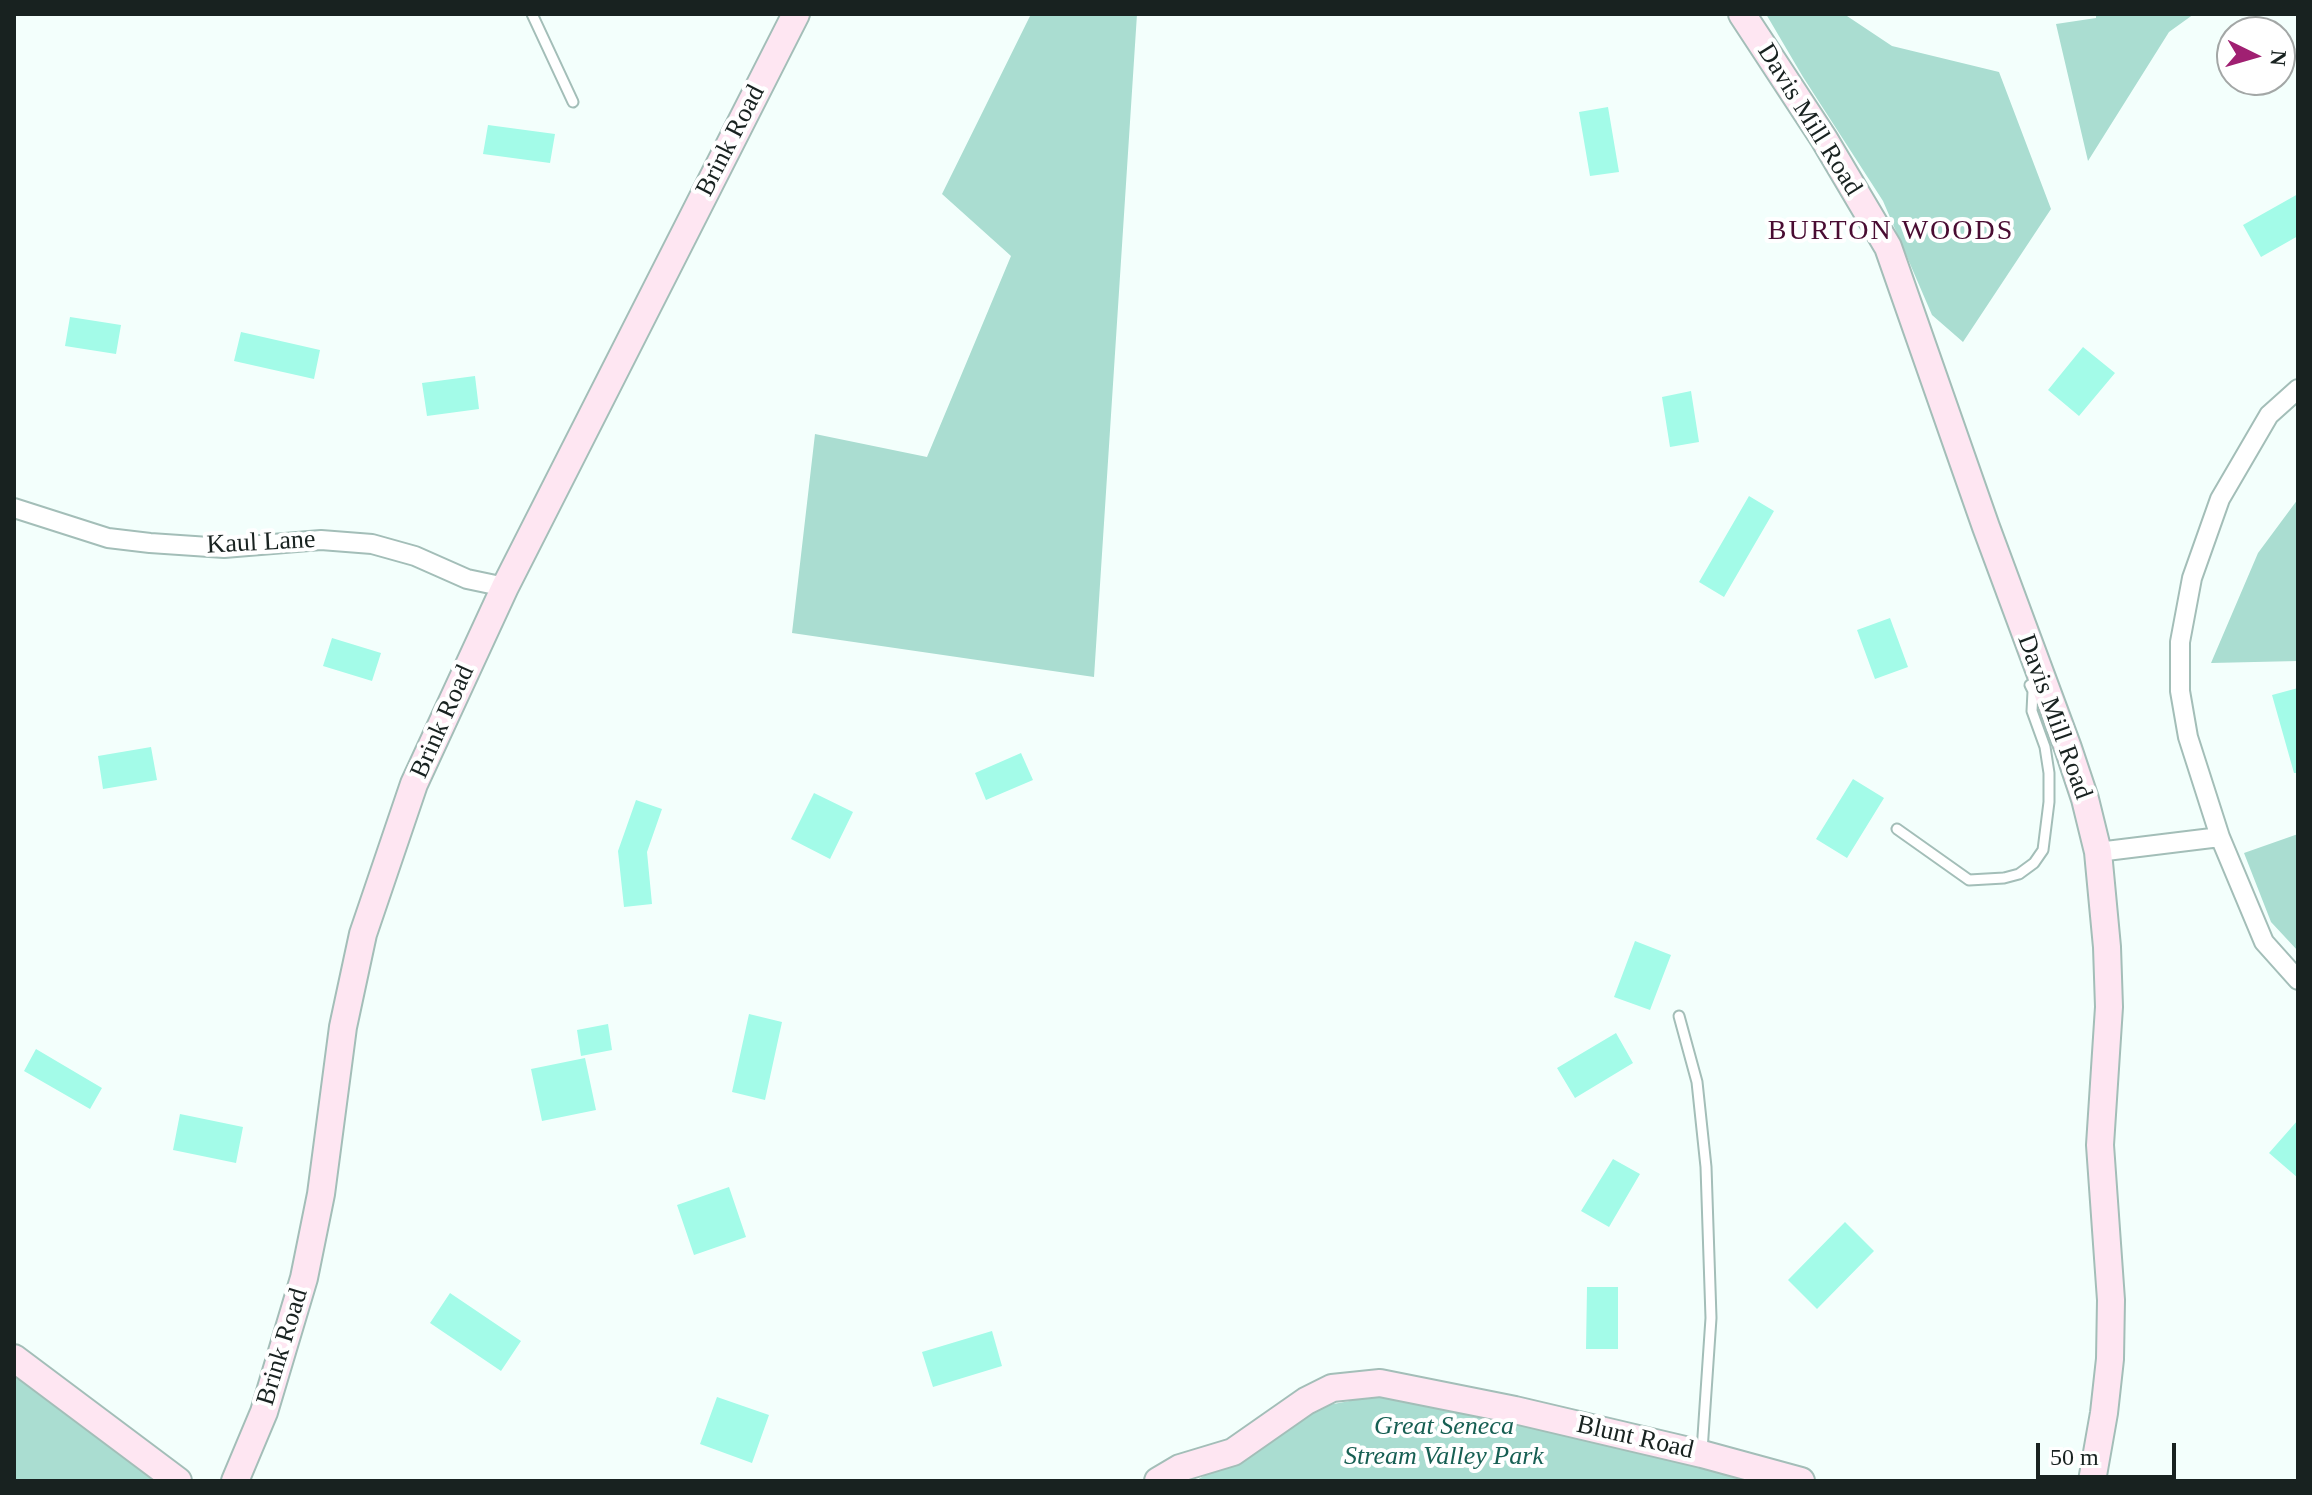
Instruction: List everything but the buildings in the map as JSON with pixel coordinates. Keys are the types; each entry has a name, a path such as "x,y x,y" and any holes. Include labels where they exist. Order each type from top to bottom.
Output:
{"street":[{"name":"Brink Road","path":"235,1481 264,1412 304,1278 321,1194 343,1027 363,934 414,784 505,587 796,14"},
{"name":"Davis Mill Road","path":"1742,14 1824,139 1888,247 2085,799 2098,852 2109,1007 2100,1145 2111,1300 2110,1359 2092,1481"},
{"path":"2298,389 2269,415 2220,499 2192,578 2180,642 2180,691 2188,737 2220,837 2264,942 2298,980"},
{"name":"Kaul Lane","path":"14,508 108,538 150,543 224,548 321,540 372,544 415,556 467,579 505,587"},
{"path":"2098,852 2220,837"},
{"path":"14,1358 178,1481"},
{"name":"Blunt Road","path":"1158,1481 1180,1468 1233,1452 1306,1401 1332,1388 1380,1383 1515,1410 1801,1481"}],"lane":[{"path":"532,14 573,102"},
{"path":"1897,829 1969,880 2004,878 2019,874 2034,863 2043,850 2049,802 2045,747 2032,711 2033,691 2030,685 2041,679"},
{"path":"1679,1016 1697,1082 1706,1167 1711,1318 1702,1454"}],"green space":[{"path":"1031,14 1137,14 1094,677 792,633 815,434 927,457 1011,256 942,194"},
{"path":"1766,14 1844,14 1892,46 1999,72 2051,209 1963,342 1932,315 1883,201"},
{"path":"2096,14 2194,14 2169,32 2088,161 2056,24 2096,18"},
{"path":"2298,499 2298,661 2211,663 2258,553"},
{"path":"2298,834 2298,951 2271,922 2244,853"},
{"path":"14,1374 157,1481 14,1481"},
{"name":"Great Seneca Stream Valley Park","path":"1382,1395 1427,1407 1439,1401 1782,1481 1195,1481 1328,1405"}],"district":[{"name":"BURTON WOODS","path":"1891,232"}]}
